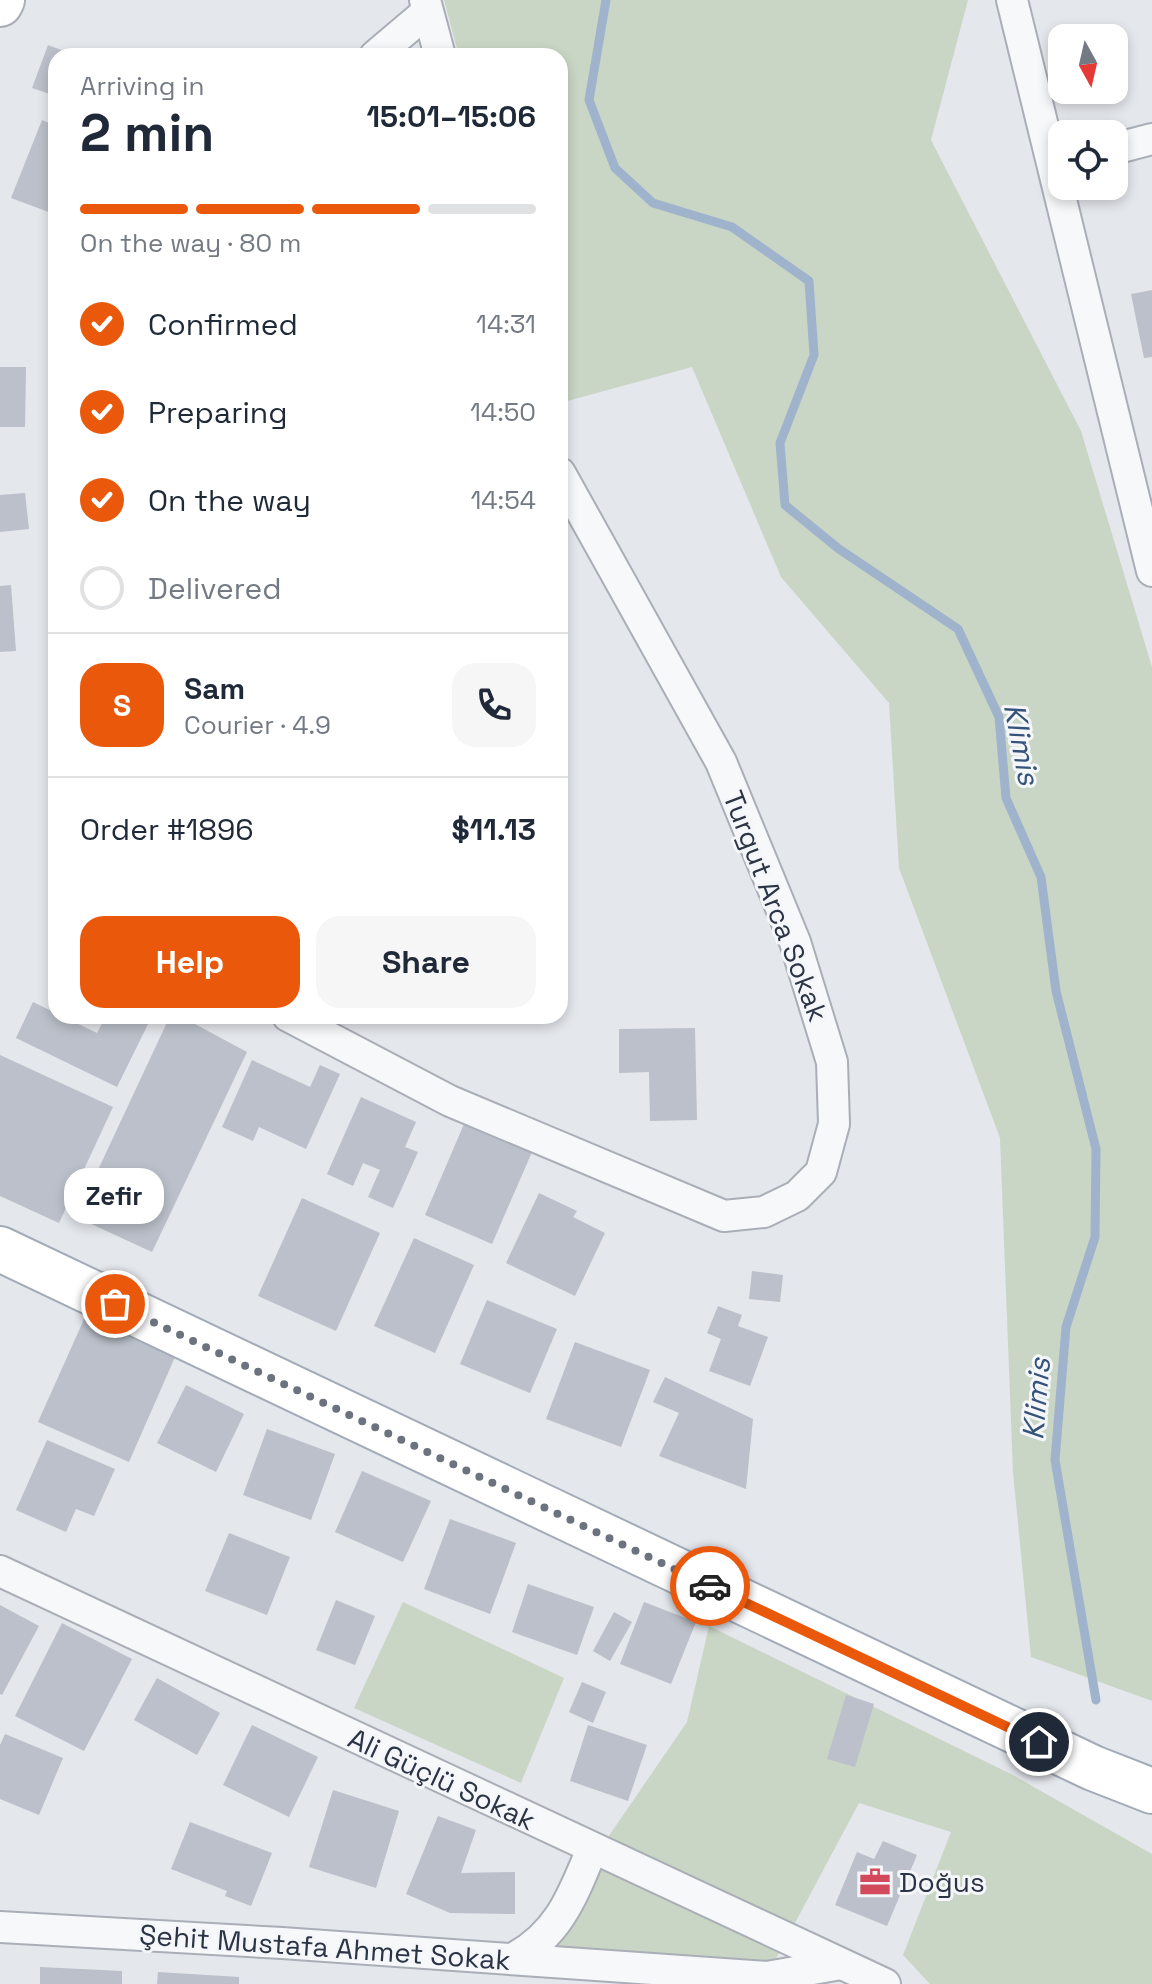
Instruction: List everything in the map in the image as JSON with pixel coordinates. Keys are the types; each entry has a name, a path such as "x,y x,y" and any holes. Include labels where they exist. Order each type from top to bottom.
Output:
{"main road":[{"path":"0,1249 1093,1768 1152,1791"}],"street":[{"path":"1012,0 1048,134"},
{"path":"383,48 426,6 438,48"},
{"path":"1128,145 1152,139"},
{"path":"1064,200 1152,571"},
{"name":"Turgut Arca Sokak","path":"303,1024 450,1101 724,1216 764,1212 797,1196 821,1172 834,1124 832,1062 795,942 721,762 568,487"},
{"name":"Ali Güçlü Sokak","path":"0,1571 885,1984"},
{"path":"512,1959 538,1946 560,1917 592,1849"},
{"name":"Şehit Mustafa Ahmet Sokak","path":"0,1927 767,1977 841,1964"}],"green space":[{"path":"444,0 968,0 931,140 1081,431 1152,667 1152,1701 1031,1657 1013,1472 1000,1138 899,868 889,703 781,577 692,367 568,401 568,48 457,48"},
{"path":"403,1602 564,1678 521,1783 354,1708"},
{"path":"709,1626 1011,1774 1152,1854 1152,1984 930,1984 903,1955 951,1832 859,1803 772,1966 532,1948 687,1722"}],"building":[{"path":"48,45 56,48 48,48 48,93 32,88"},
{"path":"42,120 48,123 48,212 11,198"},
{"path":"1152,290 1152,357 1144,358 1131,294"},
{"path":"0,367 26,367 25,427 0,427"},
{"path":"25,493 29,529 0,532 0,495"},
{"path":"11,585 16,651 0,652 0,586"},
{"path":"33,1002 48,1009 48,1024 78,1024 97,1033 102,1024 148,1024 117,1087 16,1038"},
{"path":"166,1024 195,1024 247,1052 152,1252 76,1217"},
{"path":"695,1028 697,1120 650,1121 649,1072 619,1073 619,1029"},
{"path":"0,1055 113,1107 59,1223 0,1196"},
{"path":"252,1060 310,1087 320,1065 340,1074 306,1149 259,1127 253,1141 222,1127"},
{"path":"361,1097 416,1122 405,1147 418,1152 393,1208 368,1197 380,1170 363,1163 353,1186 327,1174"},
{"path":"464,1124 532,1152 492,1244 425,1215"},
{"path":"539,1193 577,1211 573,1217 605,1233 575,1296 506,1263"},
{"path":"302,1198 380,1233 336,1331 258,1296"},
{"path":"414,1238 474,1265 435,1353 374,1326"},
{"path":"752,1271 783,1275 780,1302 749,1299"},
{"path":"487,1300 557,1329 530,1393 460,1364"},
{"path":"718,1306 742,1315 738,1326 768,1337 750,1386 709,1371 721,1339 707,1333"},
{"path":"85,1317 175,1357 129,1462 38,1422"},
{"path":"575,1342 650,1370 621,1447 546,1419"},
{"path":"665,1377 753,1419 746,1489 659,1456 679,1413 653,1402"},
{"path":"186,1385 244,1414 216,1472 157,1443"},
{"path":"267,1429 335,1454 311,1520 243,1495"},
{"path":"47,1440 115,1469 94,1516 76,1509 66,1532 16,1510"},
{"path":"362,1471 431,1501 403,1562 335,1532"},
{"path":"450,1519 516,1543 490,1614 424,1589"},
{"path":"229,1533 290,1557 267,1615 205,1591"},
{"path":"528,1584 594,1607 577,1655 512,1632"},
{"path":"336,1600 375,1616 355,1665 316,1650"},
{"path":"644,1602 696,1622 671,1684 620,1664"},
{"path":"0,1605 39,1626 2,1695 0,1694"},
{"path":"614,1612 632,1622 610,1661 593,1651"},
{"path":"62,1623 132,1659 84,1751 15,1716"},
{"path":"157,1678 220,1713 197,1755 134,1720"},
{"path":"582,1682 606,1692 593,1723 569,1712"},
{"path":"846,1695 874,1704 855,1767 827,1759"},
{"path":"252,1725 318,1757 289,1817 223,1785"},
{"path":"588,1725 647,1745 628,1801 570,1781"},
{"path":"5,1734 63,1758 39,1815 0,1799 0,1745"},
{"path":"333,1790 399,1811 376,1888 309,1867"},
{"path":"438,1816 476,1830 461,1873 515,1872 515,1914 450,1913 406,1894"},
{"path":"190,1822 272,1853 251,1906 225,1896 227,1891 171,1869"},
{"name":"Doğus","path":"883,1841 917,1855 887,1926 835,1905 857,1852 874,1859"},
{"path":"40,1967 122,1971 122,1984 40,1984"},
{"path":"158,1972 239,1977 239,1984 157,1984"}],"waterway":[{"name":"Klimis","path":"606,0 589,100 615,168 653,203 732,227 809,281 814,355 780,443 785,505 839,549 958,629 999,717 1006,798 1041,877 1056,991 1096,1149 1095,1237 1066,1327 1055,1460 1096,1700"}],"way so far":[{"path":"115,1304 710,1586"}],"place":[{"name":"Zefir","path":"115,1304"},
{"name":"Doğus","path":"875,1882"}],"route":[{"path":"710,1586 1039,1742"}]}
